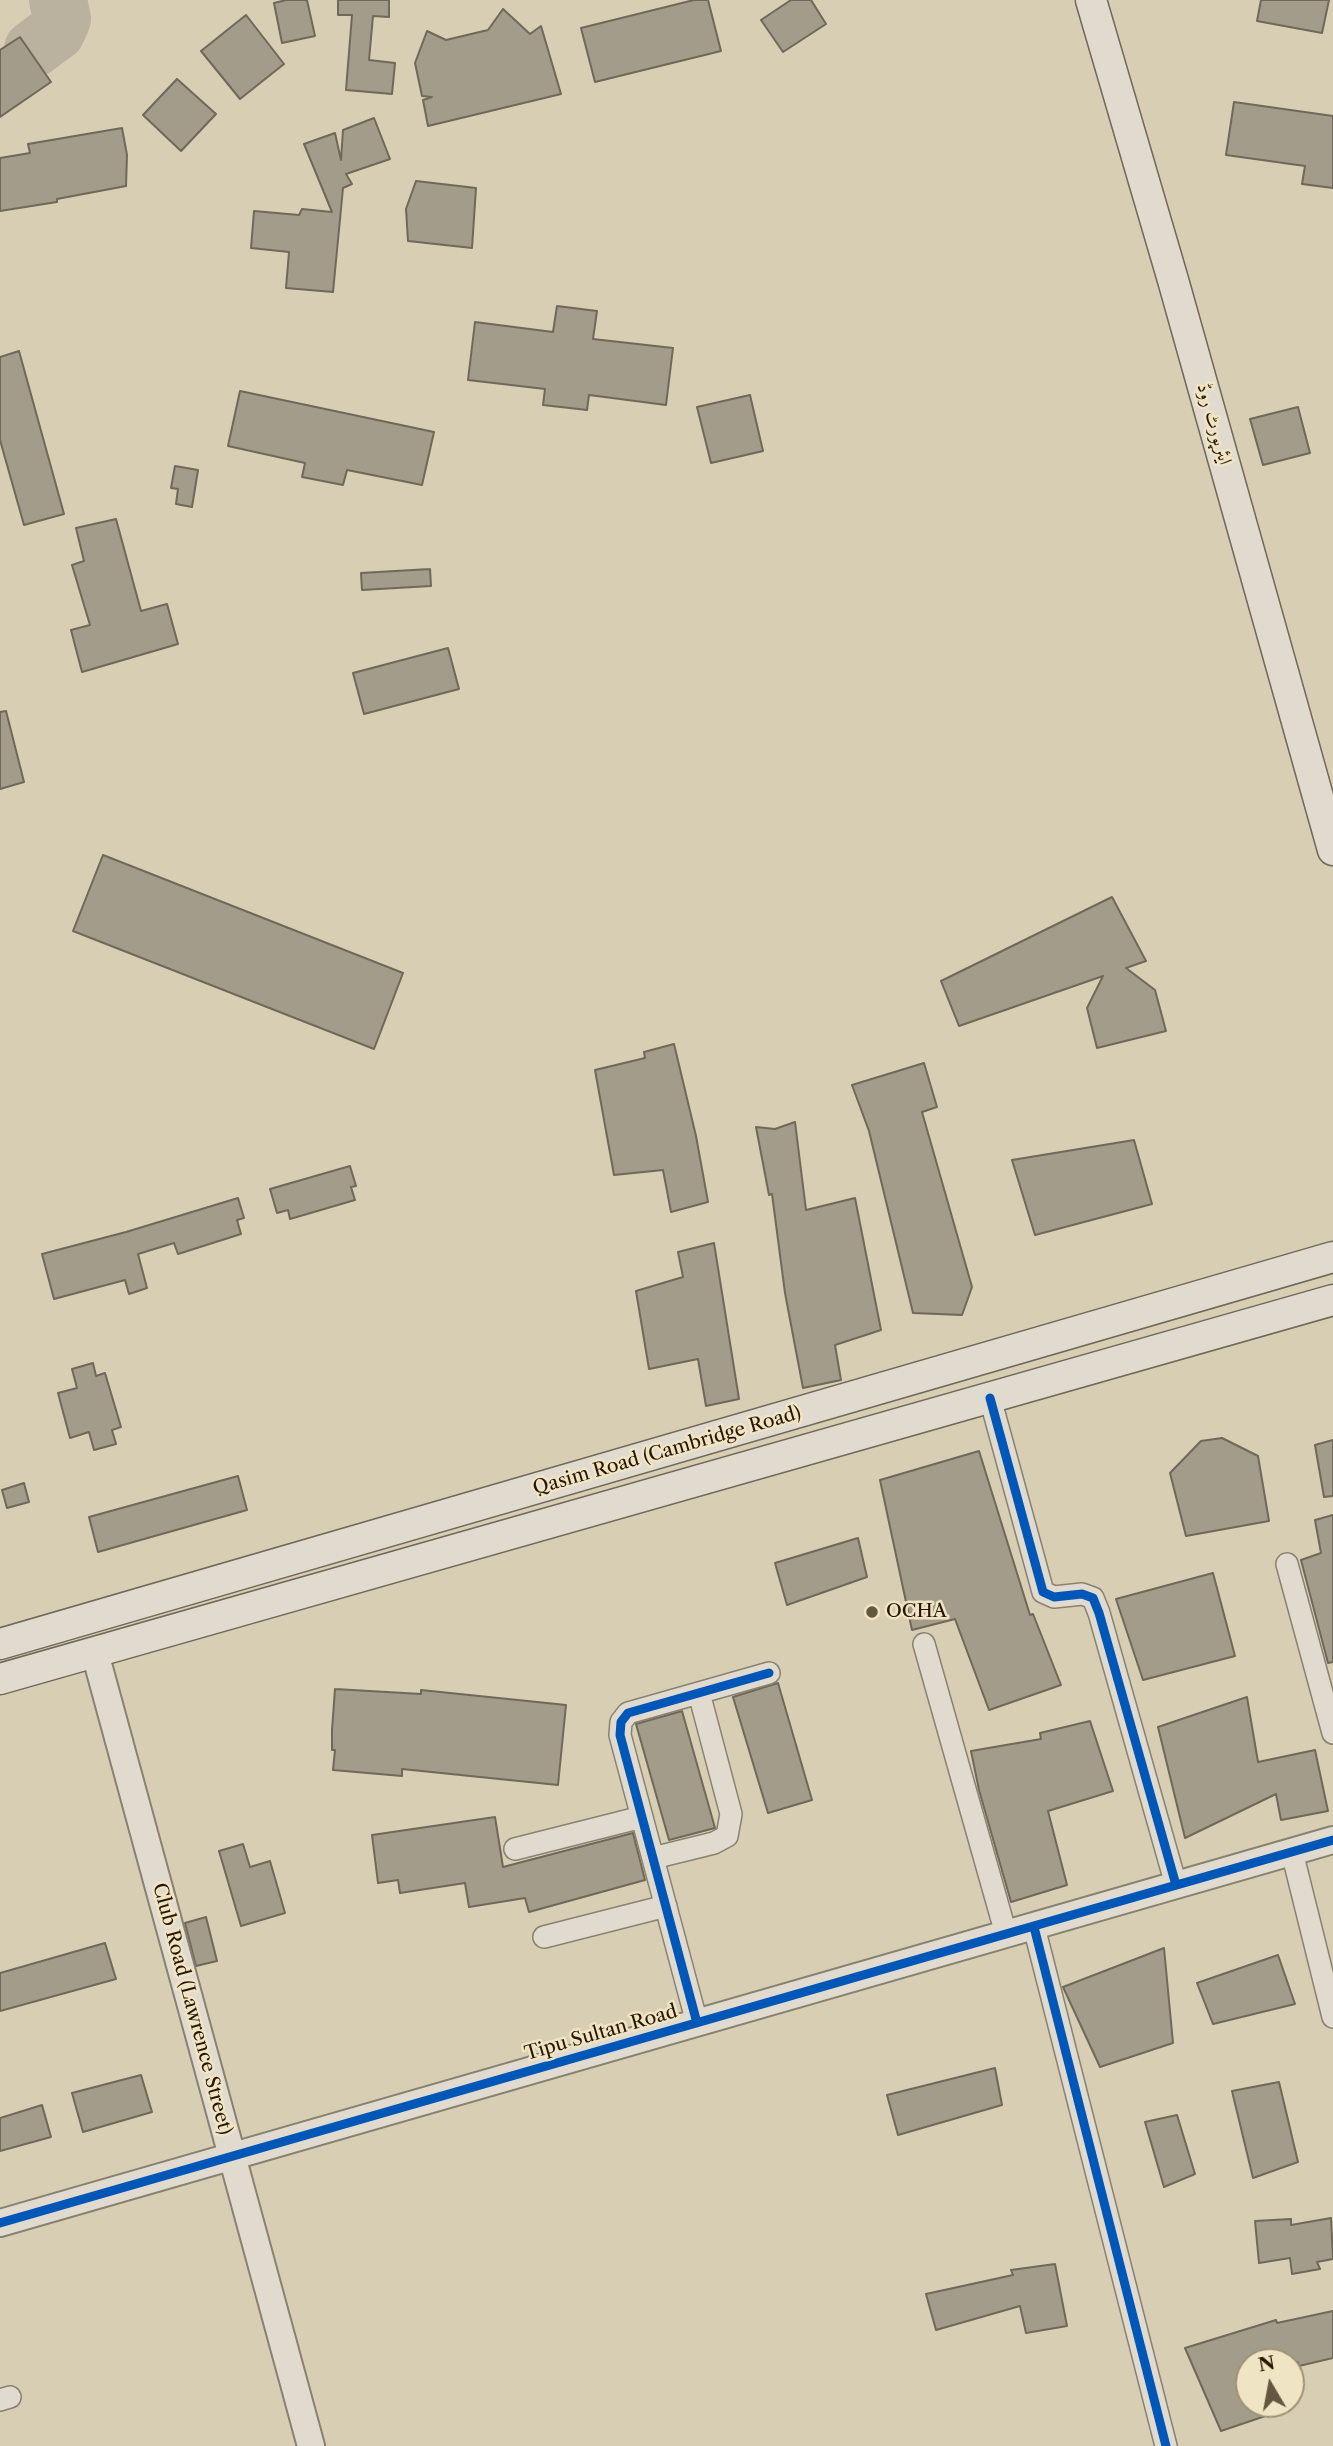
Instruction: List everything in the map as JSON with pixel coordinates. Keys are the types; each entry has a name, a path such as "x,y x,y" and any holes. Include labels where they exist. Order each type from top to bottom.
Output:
{"main road":[{"name":"ایئرپورٹ روڈ","path":"1091,0 1177,293 1333,850"},
{"name":"Qasim Road (Cambridge Road)","path":"0,1644 1331,1256"},
{"name":"Qasim Road (Cambridge Road)","path":"0,1679 1333,1300"}],"street":[{"path":"990,1398 1043,1592 1054,1597 1082,1594 1093,1598 1099,1613 1176,1885"},
{"path":"1287,1564 1333,1733"},
{"path":"924,1644 1006,1934"},
{"name":"Club Road (Lawrence Street)","path":"95,1653 311,2446"},
{"path":"697,2023 620,1735 621,1722 628,1713 769,1673"},
{"path":"653,1858 715,1843 727,1836 731,1815 699,1693"},
{"path":"515,1849 642,1817"},
{"name":"Tipu Sultan Road","path":"0,2224 1333,1840"},
{"path":"1292,1852 1333,2017"},
{"path":"544,1937 666,1906"},
{"path":"1034,1927 1166,2446"}],"building":[{"path":"307,0 315,36 282,43 274,3"},
{"path":"338,0 389,0 389,17 373,16 369,60 395,63 392,94 346,90 352,15 338,15"},
{"path":"694,0 708,0 721,51 595,82 581,28"},
{"path":"791,0 811,0 826,24 783,52 761,20"},
{"path":"1261,0 1329,0 1322,33 1257,21"},
{"path":"503,9 530,34 541,26 561,94 428,126 423,100 432,97 422,96 415,63 427,31 446,40 488,30"},
{"path":"246,15 284,64 240,99 201,51"},
{"path":"20,37 51,82 0,117 0,50"},
{"path":"177,79 216,114 181,151 143,115"},
{"path":"1234,102 1333,116 1333,188 1302,184 1305,166 1226,155"},
{"path":"374,118 390,159 346,174 352,184 343,188 333,292 286,288 289,252 251,248 254,211 299,215 302,209 332,212 304,144 335,133 341,160 343,130"},
{"path":"122,128 127,155 126,186 57,199 57,202 0,211 0,158 30,153 28,144"},
{"path":"416,181 476,188 472,248 408,241 406,209"},
{"path":"557,306 597,311 593,339 673,348 666,405 589,395 587,410 543,405 545,389 468,380 475,322 553,332"},
{"path":"19,351 64,514 24,525 0,440 0,357"},
{"path":"240,391 434,432 422,485 347,470 343,485 302,477 305,463 228,446"},
{"path":"750,395 763,451 711,463 697,407"},
{"path":"1298,407 1310,453 1263,465 1250,419"},
{"path":"175,466 198,470 192,507 176,504 178,489 171,488"},
{"path":"116,519 141,611 167,604 178,644 82,672 71,630 90,625 72,565 84,561 76,528"},
{"path":"430,569 431,586 362,590 361,573"},
{"path":"448,648 459,689 364,714 353,673"},
{"path":"6,711 24,782 0,789 0,712"},
{"path":"103,855 403,973 374,1049 73,931"},
{"path":"1112,897 1146,961 1126,968 1155,990 1166,1031 1097,1048 1087,1008 1103,976 959,1026 941,981"},
{"path":"674,1044 696,1136 708,1202 671,1212 663,1170 614,1175 595,1070 645,1058 644,1052"},
{"path":"924,1063 937,1107 922,1112 972,1287 962,1315 913,1313 869,1131 852,1085"},
{"path":"795,1122 806,1210 855,1198 881,1330 835,1345 841,1380 803,1388 785,1293 772,1194 769,1195 756,1127 775,1129"},
{"path":"1134,1140 1152,1204 1035,1235 1012,1160"},
{"path":"350,1166 356,1186 351,1187 355,1200 290,1219 288,1210 277,1213 270,1189"},
{"path":"238,1198 244,1218 237,1220 241,1234 178,1254 174,1243 138,1254 147,1288 129,1294 125,1280 54,1299 42,1254"},
{"path":"714,1243 739,1399 706,1406 698,1359 649,1369 636,1291 683,1277 678,1252"},
{"path":"93,1363 96,1376 105,1373 121,1427 112,1430 116,1444 94,1450 89,1432 70,1438 58,1393 77,1388 72,1369"},
{"path":"1222,1438 1258,1456 1269,1521 1186,1536 1170,1473 1201,1441"},
{"path":"1333,1440 1333,1496 1324,1497 1315,1445"},
{"path":"979,1451 1030,1615 1033,1614 1061,1685 989,1710 955,1619 912,1630 880,1480"},
{"path":"238,1476 247,1510 98,1552 89,1517"},
{"path":"24,1483 29,1502 7,1508 2,1490"},
{"path":"1333,1515 1333,1662 1328,1663 1301,1560 1321,1553 1315,1520"},
{"path":"858,1538 867,1577 787,1605 775,1563"},
{"path":"1213,1573 1235,1656 1143,1680 1116,1599"},
{"path":"778,1683 812,1800 768,1813 733,1697"},
{"path":"335,1689 421,1694 421,1690 566,1705 558,1785 402,1769 402,1776 333,1770"},
{"path":"1247,1697 1258,1762 1315,1750 1328,1811 1281,1820 1276,1794 1185,1838 1158,1727"},
{"path":"682,1711 715,1828 669,1840 636,1724"},
{"path":"1090,1721 1113,1791 1048,1811 1067,1885 1011,1902 979,1790 971,1751 1041,1739 1040,1733"},
{"path":"495,1817 503,1867 633,1833 645,1880 529,1912 525,1898 469,1907 465,1883 400,1893 398,1880 378,1883 372,1835"},
{"path":"243,1844 250,1867 270,1861 285,1913 241,1926 219,1851"},
{"path":"206,1917 217,1961 196,1966 185,1923"},
{"path":"105,1943 116,1979 0,2011 0,1973"},
{"path":"1164,1948 1173,2043 1100,2067 1063,1987"},
{"path":"1278,1955 1295,2004 1213,2024 1197,1983"},
{"path":"995,2068 1002,2105 898,2135 887,2095"},
{"path":"141,2075 152,2112 83,2132 72,2093"},
{"path":"1279,2082 1298,2162 1253,2178 1232,2091"},
{"path":"42,2105 51,2137 0,2151 0,2118"},
{"path":"1177,2115 1195,2174 1164,2187 1145,2122"},
{"path":"1331,2218 1333,2259 1317,2262 1320,2269 1292,2274 1290,2258 1259,2263 1255,2221 1291,2219 1291,2225"},
{"path":"1055,2264 1067,2326 1026,2333 1020,2306 936,2330 926,2294 1013,2275 1011,2270"},
{"path":"1333,2311 1333,2358 1305,2365 1305,2348 1235,2348 1235,2418 1259,2418 1221,2431 1185,2348 1276,2320 1277,2323"}],"taxiway":[{"path":"33,49 56,32 62,19 58,0"}],"cycle path":[{"path":"990,1398 1043,1592 1054,1597 1082,1594 1093,1598 1099,1613 1176,1885"},
{"path":"697,2023 620,1735 621,1722 628,1713 769,1673"},
{"path":"0,2223 1333,1840"},
{"path":"1034,1927 1166,2446"}],"place":[{"name":"OCHA","path":"872,1612"}]}
